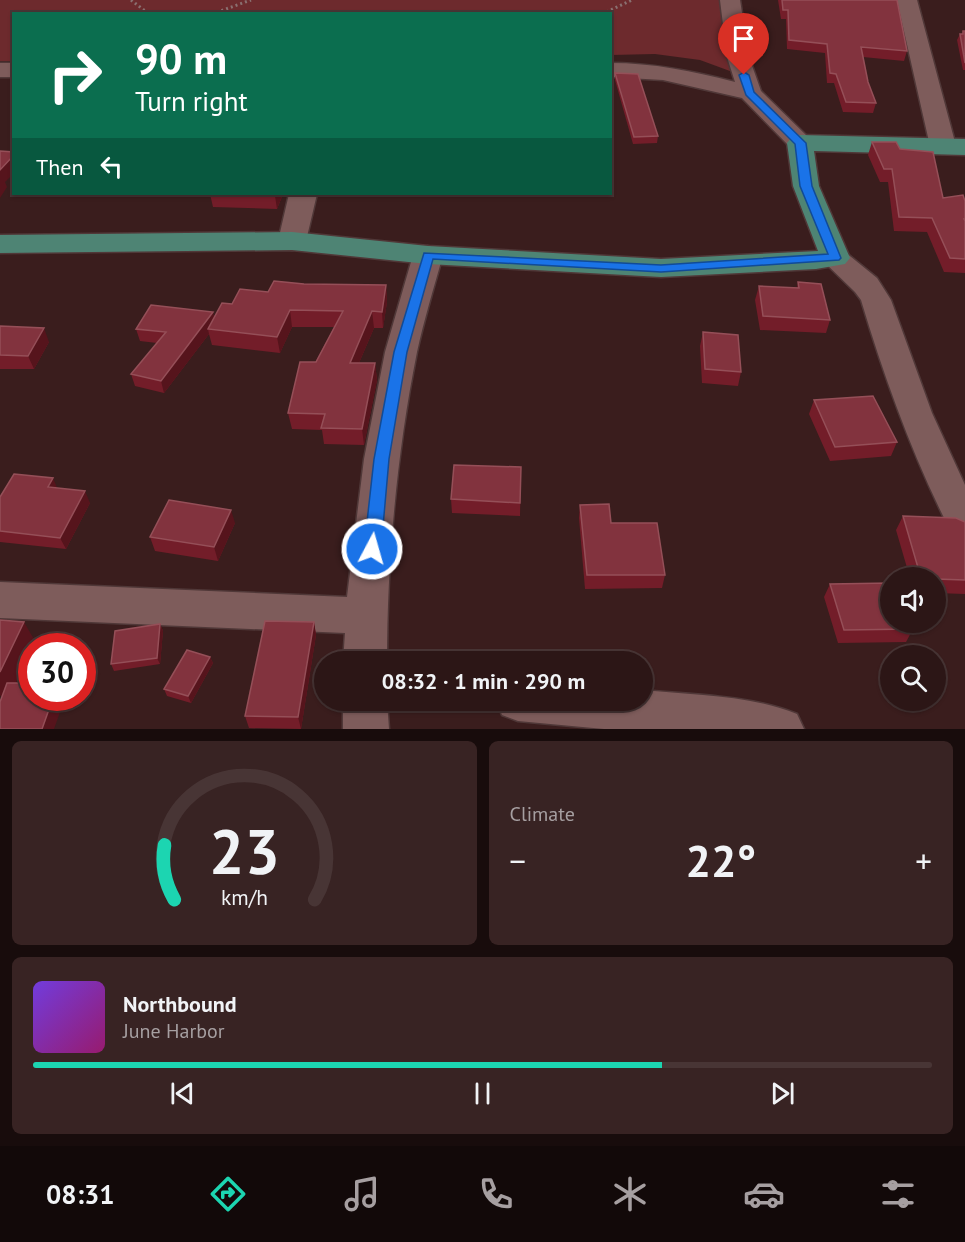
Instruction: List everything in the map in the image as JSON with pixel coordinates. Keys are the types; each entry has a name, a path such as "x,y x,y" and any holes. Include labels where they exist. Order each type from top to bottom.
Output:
{"main road":[{"path":"0,244 292,241 428,255 661,268 835,258 806,186 800,143 954,147"}],"street":[{"path":"730,0 738,57 750,93 800,143"},
{"path":"907,0 954,147"},
{"path":"612,69 633,69 695,78 750,93"},
{"path":"292,241 303,195"},
{"path":"365,651 366,616 382,459 400,352 428,255"},
{"path":"835,258 866,285 876,300 920,427 950,495 965,521"},
{"path":"0,600 366,616"},
{"path":"365,711 366,729"},
{"path":"637,711 713,718 781,729"}],"path":[{"path":"131,0 146,12"},
{"path":"218,12 251,0"},
{"path":"606,12 632,0"}],"shaded area":[{"path":"0,0 726,0 738,74 700,60 655,54 612,55 612,12 12,12 12,61 0,61"}],"building":[{"path":"782,0 897,0 907,51 861,47 868,82 876,103 846,102 836,74 830,73 827,44 789,40 788,10 783,10"},
{"path":"965,31 965,63 960,34 963,34"},
{"path":"615,73 638,74 658,136 634,137"},
{"path":"872,142 896,142 900,149 933,152 943,198 963,195 965,201 965,259 950,258 932,218 899,217 892,169 884,169"},
{"path":"0,151 12,152 12,157 0,170"},
{"path":"274,281 304,284 386,285 382,312 372,311 350,363 375,363 362,429 321,428 325,414 288,413 300,362 316,362 343,311 290,310 277,337 208,329 222,303 232,304 240,289 268,292"},
{"path":"798,282 821,284 830,320 763,316 759,286 799,288"},
{"path":"151,305 213,312 161,381 131,374 166,332 136,329"},
{"path":"0,326 44,328 28,356 0,355"},
{"path":"703,332 738,335 741,372 705,369"},
{"path":"873,396 897,442 835,447 814,400"},
{"path":"454,465 521,467 520,503 451,499"},
{"path":"14,474 53,478 48,487 85,491 60,538 0,531 0,497"},
{"path":"169,500 231,510 214,547 150,537"},
{"path":"609,504 611,523 657,523 665,575 587,575 580,505"},
{"path":"903,516 956,518 965,522 965,580 946,579 946,567 918,567"},
{"path":"880,583 880,629 844,630 830,584"},
{"path":"0,620 24,622 18,633 0,672"},
{"path":"265,621 314,622 298,717 245,716"},
{"path":"160,624 157,658 111,664 115,631"},
{"path":"187,650 210,657 188,696 164,689"},
{"path":"7,683 18,683 18,711 48,711 42,729 0,729 0,702"}],"route":[{"path":"372,549 382,459 400,352 428,255 661,268 835,258 806,186 800,143 750,93 744,75"}]}
